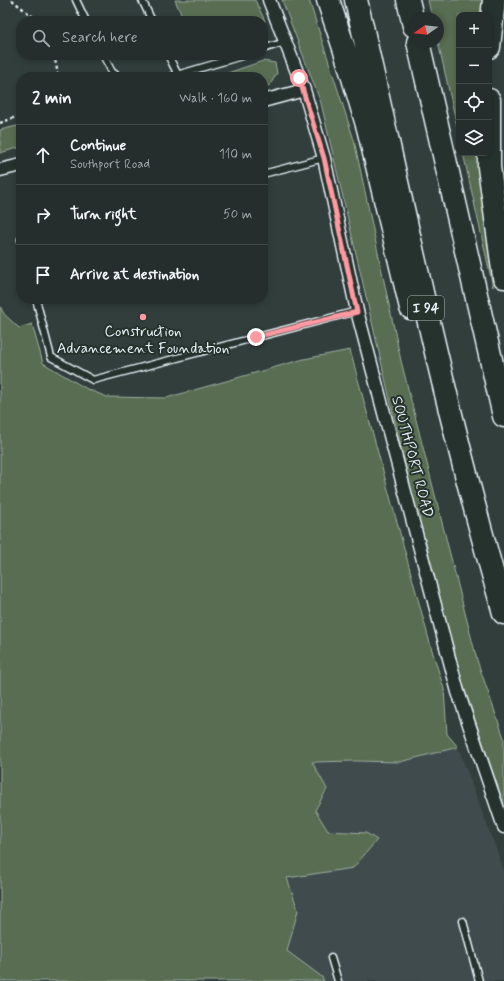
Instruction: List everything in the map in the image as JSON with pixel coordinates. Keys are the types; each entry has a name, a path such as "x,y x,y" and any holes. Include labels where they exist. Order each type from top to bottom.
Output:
{"highway":[{"path":"328,0 368,128 411,311 447,399"},
{"name":"I 94","path":"356,0 447,399 490,566 504,613"},
{"path":"408,0 411,12"},
{"path":"492,18 494,0"},
{"path":"419,48 504,416"},
{"path":"489,120 489,167 504,277"}],"street":[{"name":"SOUTHPORT ROAD","path":"269,0 304,90 324,158 357,312 458,692 504,827"},
{"path":"268,100 304,90"},
{"path":"0,170 16,166"}],"lane":[{"path":"76,0 84,16"},
{"path":"142,0 150,16"},
{"path":"268,47 285,42"},
{"path":"106,60 112,72"},
{"path":"170,60 176,72"},
{"path":"188,72 228,60"},
{"path":"268,173 324,158"},
{"path":"37,304 51,358 93,380 357,312"},
{"path":"462,922 479,981"},
{"path":"332,958 338,981"}],"path":[{"path":"12,0 32,16"},
{"path":"55,60 58,72"},
{"path":"0,123 16,117"}],"shaded area":[{"path":"458,747 504,870 504,981 324,981 322,977 287,951 298,910 287,878 353,868 366,833 328,831 315,810 327,789 312,762 400,762"}],"green space":[{"path":"175,0 255,0 263,16 182,16"},
{"path":"282,0 309,0 354,140 401,361 477,660 504,738 504,805 464,687 411,490 321,103"},
{"path":"428,0 483,0 481,12 456,12 456,122 439,48 444,48 444,12 431,12"},
{"path":"263,61 275,63 277,73 270,85 268,86 268,72 231,72"},
{"path":"16,126 16,148 0,153 0,130"},
{"path":"464,156 481,156 493,287"},
{"path":"0,306 4,314 19,328 32,324 43,363 87,389 107,397 166,398 304,359 350,350 431,647 444,689 447,734 458,747 400,762 312,762 327,789 315,810 328,831 366,833 377,840 353,868 287,878 298,910 287,951 322,977 324,981 0,981"}],"place":[{"name":"Construction Advancement Foundation","path":"143,317"}],"route":[{"path":"256,337 357,312 324,158 299,78"}]}
